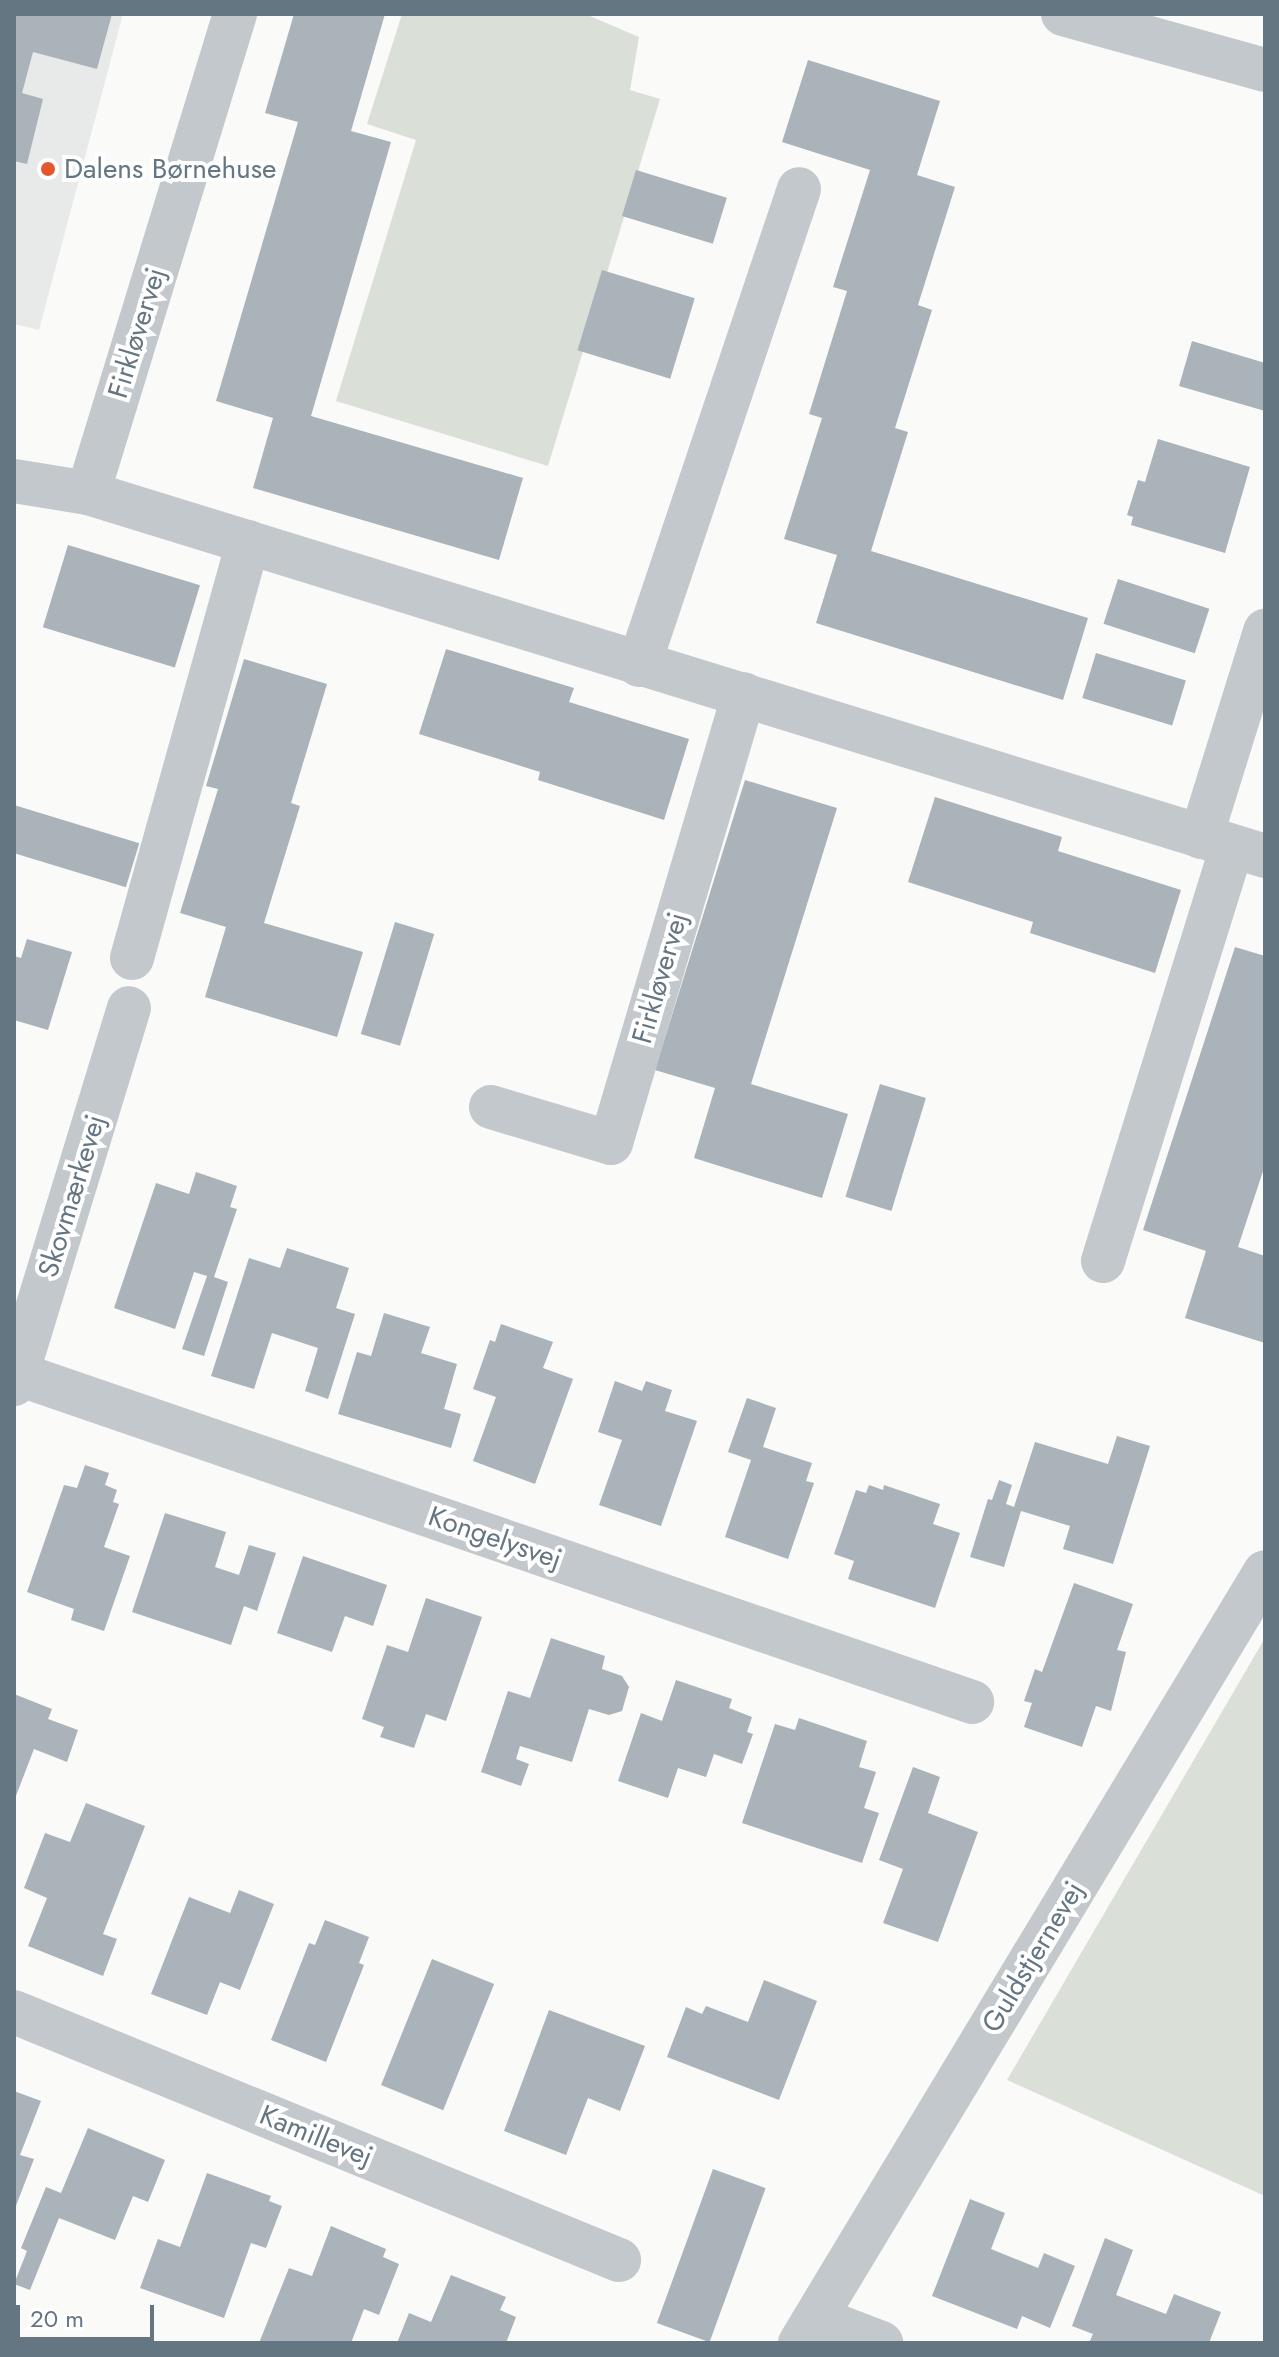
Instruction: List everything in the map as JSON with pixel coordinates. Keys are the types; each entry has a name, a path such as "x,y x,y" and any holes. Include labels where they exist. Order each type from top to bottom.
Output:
{"street":[{"name":"Firkløvervej","path":"88,493 235,14"},
{"path":"1063,14 1265,70"},
{"path":"639,665 799,189"},
{"path":"14,481 88,493 1233,847"},
{"path":"132,958 248,542"},
{"path":"1103,1261 1233,847 1265,631"},
{"name":"Firkløvervej","path":"491,1107 611,1143 744,694"},
{"name":"Skovmærkevej","path":"16,1379 129,1008"},
{"name":"Kongelysvej","path":"16,1379 972,1702"},
{"name":"Guldstjernevej","path":"808,2330 1265,1572"},
{"name":"Kamillevej","path":"14,2012 619,2260"},
{"path":"808,2330 881,2343"}],"shaded area":[{"name":"Dalens Børnehuse","path":"14,14 123,14 39,330 14,324"},
{"path":"402,14 585,14 639,37 630,90 660,99 548,466 336,401 416,140 367,124"},
{"path":"1265,1638 1265,2196 1007,2080"}],"building":[{"path":"14,14 112,14 97,69 33,52 22,93 43,99 27,164 14,161"},
{"path":"294,14 385,14 351,131 391,142 311,416 523,478 499,560 253,488 273,418 216,401 298,122 265,113"},
{"path":"808,60 940,101 917,175 955,187 918,305 932,310 895,428 908,432 871,551 1088,618 1063,700 816,623 837,555 784,539 822,418 809,414 847,291 833,287 870,170 782,142"},
{"path":"636,170 727,198 713,244 622,216"},
{"path":"602,270 695,298 670,379 577,350"},
{"path":"1192,341 1265,363 1265,411 1179,386"},
{"path":"1158,439 1250,467 1225,553 1131,525 1133,517 1127,515 1138,480 1145,482"},
{"path":"68,545 200,585 175,668 43,627"},
{"path":"1118,579 1209,609 1195,653 1103,624"},
{"path":"446,649 574,688 569,702 689,739 664,820 538,780 540,772 419,734"},
{"path":"1096,653 1186,680 1172,725 1082,698"},
{"path":"244,659 327,684 291,803 300,806 264,923 363,952 337,1037 205,997 226,927 180,913 218,789 206,786"},
{"path":"745,780 837,808 751,1084 848,1114 822,1198 694,1158 715,1088 655,1070"},
{"path":"935,797 1062,837 1058,851 1181,890 1155,973 1030,933 1033,922 908,882"},
{"path":"14,805 139,843 126,887 14,853"},
{"path":"395,922 434,934 400,1046 361,1034"},
{"path":"27,939 72,952 48,1030 14,1020 14,956 21,958"},
{"path":"1235,947 1265,956 1265,1165 1238,1247 1265,1256 1265,1343 1185,1318 1206,1251 1143,1230"},
{"path":"880,1084 926,1098 891,1211 846,1197"},
{"path":"196,1172 237,1186 230,1207 237,1209 214,1277 228,1282 204,1356 182,1349 207,1276 194,1272 175,1329 114,1308 156,1183 189,1194"},
{"path":"287,1248 349,1268 336,1308 355,1314 328,1399 305,1391 318,1348 272,1333 254,1389 211,1376 249,1258 280,1268"},
{"path":"384,1313 430,1327 421,1353 457,1364 444,1409 461,1414 451,1448 338,1414 357,1352 371,1356"},
{"path":"501,1324 553,1342 543,1368 573,1379 535,1484 473,1461 496,1397 473,1389 490,1340 495,1342"},
{"path":"615,1381 642,1391 646,1381 672,1390 665,1411 697,1421 661,1526 599,1505 622,1440 598,1432"},
{"path":"747,1398 776,1408 763,1447 812,1463 806,1481 814,1483 788,1559 725,1537 751,1460 728,1452"},
{"path":"1117,1436 1150,1446 1113,1564 1063,1549 1070,1526 1021,1511 1004,1567 970,1557 988,1499 992,1500 999,1480 1012,1485 1006,1504 1014,1507 1035,1442 1108,1464"},
{"path":"85,1465 109,1473 105,1485 117,1490 113,1502 119,1504 104,1547 130,1556 104,1631 71,1620 74,1609 27,1592 64,1485 77,1488"},
{"path":"869,1485 883,1490 884,1485 940,1504 933,1524 960,1533 935,1608 848,1579 854,1561 834,1554 856,1490 866,1493"},
{"path":"165,1513 226,1532 215,1567 239,1575 249,1545 276,1553 257,1611 244,1606 231,1645 132,1612"},
{"path":"303,1556 387,1585 373,1626 345,1616 332,1652 277,1633"},
{"path":"1074,1583 1133,1604 1117,1650 1126,1652 1111,1711 1096,1706 1082,1747 1024,1727 1032,1703 1024,1701 1035,1669 1042,1672"},
{"path":"426,1598 482,1617 446,1721 426,1714 414,1748 380,1737 384,1727 362,1719 387,1645 408,1652"},
{"path":"551,1638 605,1656 602,1669 622,1676 629,1687 622,1711 609,1715 589,1709 572,1762 520,1746 516,1759 529,1764 521,1786 481,1772 508,1691 530,1698"},
{"path":"676,1680 732,1699 729,1708 752,1717 747,1732 753,1734 742,1764 714,1754 706,1777 678,1768 668,1798 618,1781 641,1713 662,1721"},
{"path":"14,1694 52,1709 48,1719 78,1730 67,1762 34,1749 14,1801"},
{"path":"799,1718 867,1741 859,1767 876,1772 864,1808 879,1813 862,1863 742,1823 775,1724 795,1730"},
{"path":"913,1767 940,1777 928,1813 978,1832 938,1942 883,1923 903,1869 879,1860"},
{"path":"86,1803 145,1826 103,1934 117,1939 103,1976 28,1946 47,1898 24,1888 45,1833 70,1842"},
{"path":"239,1890 274,1904 240,1990 220,1982 207,2015 151,1994 189,1897 230,1913"},
{"path":"325,1920 369,1937 359,1963 364,1965 326,2062 271,2040 309,1943 315,1945"},
{"path":"432,1959 494,1984 443,2110 381,2085"},
{"path":"764,1980 817,2001 779,2100 667,2057 686,2007 702,2014 706,2006 748,2022"},
{"path":"549,2010 645,2046 620,2111 588,2098 566,2155 504,2131"},
{"path":"14,2091 41,2101 20,2155 34,2159 14,2211"},
{"path":"88,2128 165,2160 148,2202 133,2196 115,2240 59,2218 30,2290 14,2284 27,2251 21,2248 46,2187 61,2193"},
{"path":"713,2169 766,2188 710,2342 657,2323"},
{"path":"207,2173 271,2196 269,2201 282,2206 266,2248 251,2243 224,2318 140,2288 158,2239 180,2247"},
{"path":"970,2199 1005,2213 991,2249 1038,2268 1044,2253 1075,2266 1050,2328 1022,2316 1017,2329 932,2296"},
{"path":"331,2226 386,2249 383,2257 399,2264 379,2315 364,2309 351,2343 259,2343 289,2268 312,2276"},
{"path":"1105,2238 1133,2250 1116,2295 1166,2314 1174,2294 1221,2312 1209,2343 1089,2343 1093,2334 1072,2326"},
{"path":"451,2275 506,2297 500,2310 516,2317 506,2343 397,2343 409,2313 431,2322"}],"place":[{"name":"Dalens Børnehuse","path":"48,169"}]}
